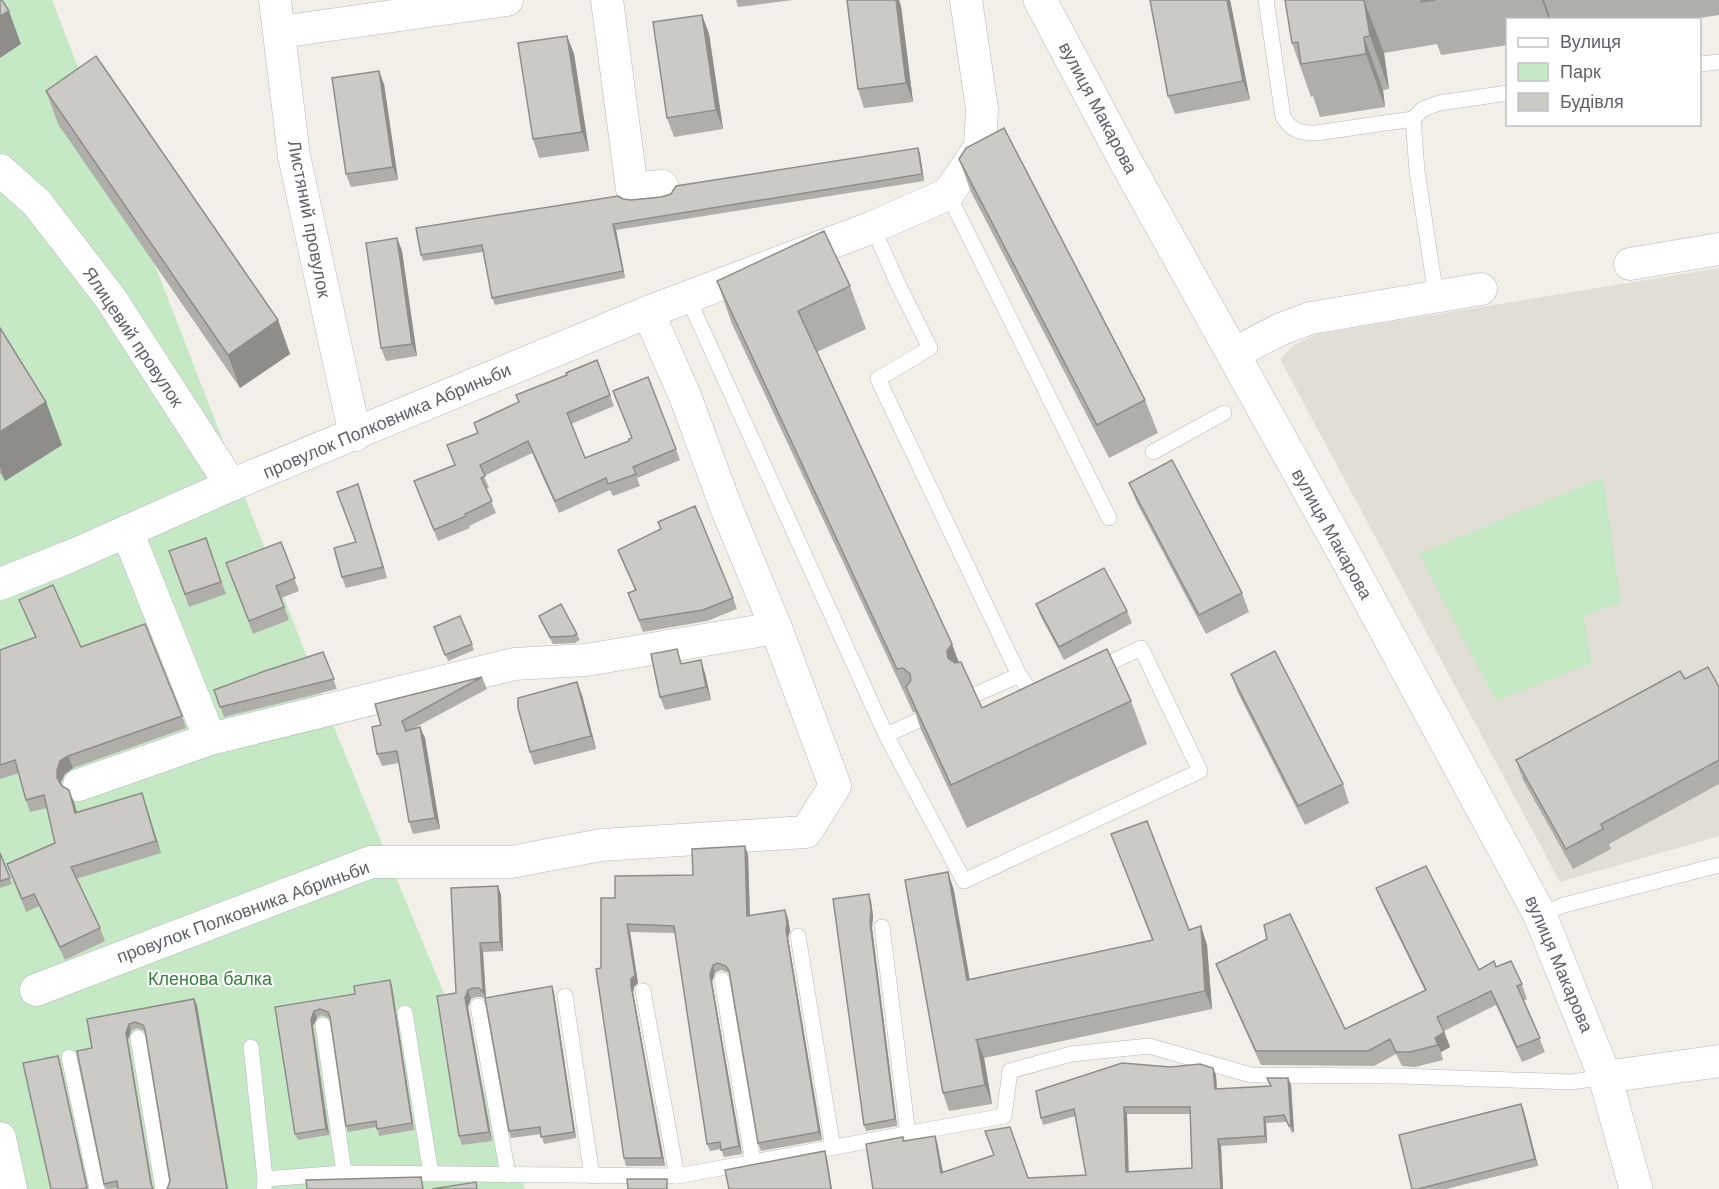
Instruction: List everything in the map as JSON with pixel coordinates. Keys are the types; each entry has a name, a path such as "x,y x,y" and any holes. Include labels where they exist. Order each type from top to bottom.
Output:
{"street":[{"name":"Листяний провулок","path":"275,0 294,156 355,435"},
{"path":"280,32 507,0"},
{"path":"607,0 632,189 662,186"},
{"path":"948,194 980,147 982,127 982,109 966,0"},
{"name":"вулиця Макарова","path":"1040,0 1540,915 1605,1077 1636,1189"},
{"name":"Ялицевий провулок","path":"0,170 37,203 111,299 231,485"},
{"name":"провулок Полковника Абриньби","path":"0,584 231,485 648,312 873,227 948,194"},
{"path":"1630,264 1719,249"},
{"path":"1233,354 1281,329 1311,318 1481,289"},
{"name":"провулок Полковника Абриньби","path":"36,990 371,862 512,862 601,845 806,832 835,786 685,396 648,312"},
{"path":"127,531 210,739"},
{"path":"79,785 210,739 514,664 586,660 776,628"},
{"path":"1605,1077 1719,1061"},
{"path":"0,1138 11,1189"}],"lane":[{"path":"1266,0 1283,117 1289,126 1300,133 1316,133 1413,119 1423,109 1439,103 1506,93"},
{"path":"1701,64 1719,62"},
{"path":"1413,119 1417,171 1436,296"},
{"path":"948,194 1109,518"},
{"path":"873,227 930,348 878,379 1019,675 1035,697 1056,687"},
{"path":"688,298 886,735 964,881 1200,771 1141,648 1077,678"},
{"path":"1152,452 1224,413"},
{"path":"972,696 1019,675"},
{"path":"886,735 917,721"},
{"path":"1540,915 1564,905 1719,866"},
{"path":"882,927 908,1134"},
{"path":"798,936 833,1148"},
{"path":"722,980 753,1162"},
{"path":"643,991 677,1176"},
{"path":"566,996 592,1176"},
{"path":"478,1006 508,1175"},
{"path":"405,1013 431,1174"},
{"path":"323,1025 344,1173"},
{"path":"138,1038 164,1189"},
{"path":"251,1047 264,1184 344,1173 677,1176 1004,1116 1010,1071 1071,1054 1149,1046 1251,1075 1401,1076 1571,1082 1605,1077"},
{"path":"69,1057 97,1189"}],"shaded area":[{"path":"1719,268 1719,836 1560,882 1280,359 1294,345 1317,334"}],"green space":[{"name":"Кленова балка","path":"0,0 52,0 338,737 525,1189 0,1189"},
{"path":"1603,477 1621,603 1583,616 1592,663 1496,701 1419,554"}],"building":[{"path":"0,0 9,11 0,16"},
{"path":"847,0 896,0 906,83 858,89"},
{"path":"1150,0 1227,0 1243,81 1168,96"},
{"path":"1285,0 1364,0 1370,36 1364,37 1366,54 1301,64 1298,42 1292,43"},
{"path":"702,15 716,110 667,118 653,22"},
{"path":"567,36 582,132 533,139 518,43"},
{"path":"96,56 278,320 228,355 46,91"},
{"path":"379,71 393,167 346,174 332,78"},
{"path":"1004,128 1145,400 1097,425 959,159 966,148"},
{"path":"918,148 922,174 613,224 623,271 492,298 482,245 421,255 416,228 618,196 631,200 661,197 671,194 676,186"},
{"path":"824,231 850,286 798,311 952,644 947,651 948,658 955,663 961,662 982,708 1107,649 1131,701 951,785 906,687 911,680 910,674 903,668 897,669 717,281"},
{"path":"397,238 412,344 381,348 366,243"},
{"path":"0,328 46,402 0,432"},
{"path":"597,360 610,395 567,413 585,458 632,438 613,391 648,377 676,449 633,467 636,474 608,484 606,478 555,501 528,441 480,465 485,476 481,478 492,501 434,530 414,481 455,465 447,445 478,433 474,423 519,402 516,395 567,375 566,373"},
{"path":"1172,460 1242,593 1199,615 1129,483"},
{"path":"358,484 383,567 342,577 334,548 356,542 337,492"},
{"path":"695,506 733,598 703,610 639,620 628,593 636,590 618,550 661,529 658,522"},
{"path":"206,538 221,582 185,594 169,551"},
{"path":"281,542 295,578 276,586 284,607 249,621 226,563"},
{"path":"1104,568 1127,611 1059,647 1036,604"},
{"path":"53,585 81,647 145,624 182,716 68,756 60,761 57,778 62,786 69,790 75,813 142,793 156,841 71,867 100,928 60,947 34,894 22,899 7,864 55,843 44,795 26,800 15,760 0,765 0,650 36,637 19,600"},
{"path":"561,604 577,634 550,637 539,616"},
{"path":"460,616 472,644 445,655 434,627"},
{"path":"677,649 681,664 701,660 706,687 660,697 651,654"},
{"path":"1275,651 1343,784 1298,806 1231,674"},
{"path":"323,652 334,679 220,707 214,690"},
{"path":"1708,667 1719,687 1719,760 1601,824 1603,829 1566,849 1516,760 1680,671 1685,679"},
{"path":"482,677 402,721 406,731 420,727 435,818 409,822 397,751 377,754 372,727 381,725 375,704"},
{"path":"577,682 591,736 530,752 518,708 518,698"},
{"path":"1147,821 1189,930 1201,926 1205,991 975,1040 977,1040 985,1085 943,1093 905,880 948,872 967,980 1153,940 1111,834"},
{"path":"745,846 747,916 785,910 786,930 819,1132 758,1143 729,971 726,966 718,963 713,965 710,974 739,1146 721,1150 720,1142 707,1144 674,926 627,924 635,975 631,979 631,985 662,1158 624,1158 596,969 601,968 601,898 615,898 615,876 693,875 692,849"},
{"path":"0,853 10,878 0,881"},
{"path":"1426,866 1479,970 1494,961 1496,967 1511,961 1522,984 1517,986 1540,1038 1517,1047 1491,991 1437,1017 1444,1032 1435,1038 1438,1045 1410,1052 1396,1052 1390,1039 1368,1051 1256,1051 1216,964 1267,939 1264,925 1290,914 1345,1029 1426,990 1376,888"},
{"path":"498,886 500,942 480,943 483,992 479,988 473,988 468,990 465,998 489,1132 459,1136 437,996 456,993 451,888"},
{"path":"869,894 870,922 895,1119 864,1125 833,899"},
{"path":"390,980 412,1123 377,1129 376,1121 346,1126 330,1017 328,1012 320,1009 314,1011 311,1020 326,1129 295,1134 275,1007 355,994 354,986"},
{"path":"552,986 574,1132 541,1137 540,1127 509,1131 485,998"},
{"path":"194,999 227,1189 167,1189 170,1181 145,1030 143,1025 135,1022 129,1024 126,1033 153,1189 118,1189 117,1181 104,1184 77,1051 92,1048 87,1019"},
{"path":"58,1056 87,1188 51,1189 23,1063"},
{"path":"1122,1063 1170,1067 1200,1064 1213,1068 1215,1089 1271,1086 1267,1078 1288,1078 1291,1126 1284,1115 1264,1117 1265,1136 1218,1139 1221,1189 873,1189 866,1144 903,1137 903,1141 935,1136 941,1173 994,1155 985,1131 1010,1127 1028,1178 1086,1175 1074,1109 1041,1118 1036,1091","holes":["1124,1107 1190,1107 1192,1168 1126,1172"]},
{"path":"1521,1104 1535,1159 1412,1189 1399,1135"},
{"path":"825,1151 831,1189 729,1189 725,1170"},
{"path":"421,1177 423,1189 307,1189 306,1180"},
{"path":"627,1179 667,1179 667,1189 628,1189"},
{"path":"476,1182 477,1189 432,1189"}]}
